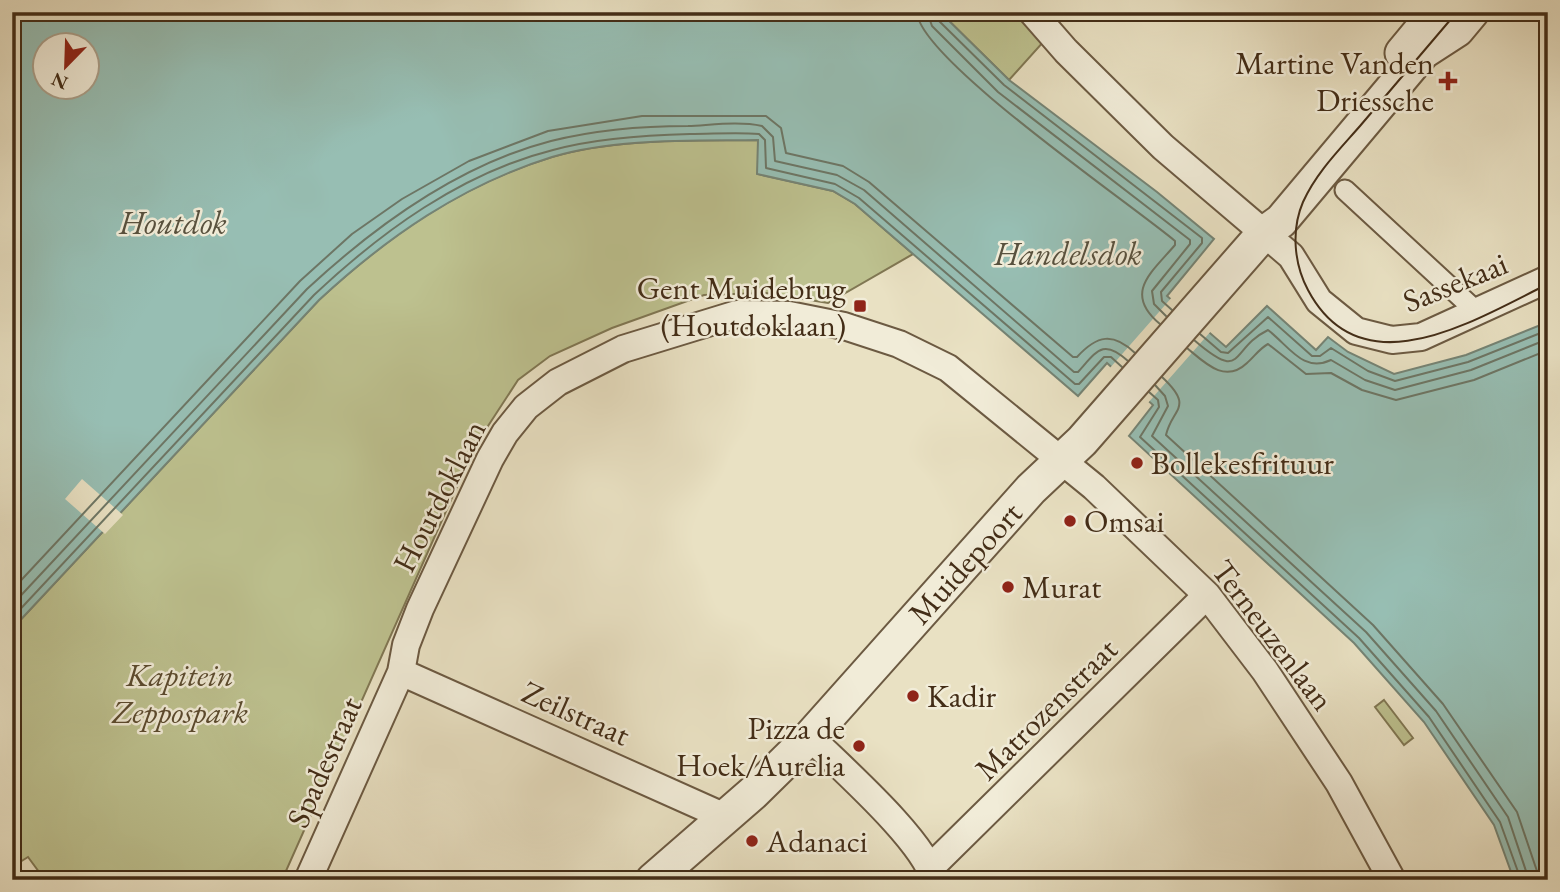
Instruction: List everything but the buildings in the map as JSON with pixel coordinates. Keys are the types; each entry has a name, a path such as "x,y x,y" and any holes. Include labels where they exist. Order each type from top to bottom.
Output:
{"street":[{"name":"Sassekaai","path":"1032,12 1066,51 1258,239 1291,256 1319,301 1335,317 1372,337 1403,340 1421,337 1548,279"},
{"path":"1258,239 1270,210 1436,12"},
{"path":"1258,239 1281,221 1423,52 1457,30 1472,12"},
{"path":"1345,190 1477,312"},
{"name":"Muidepoort","path":"653,880 752,793 810,737 1031,489 1064,461 1258,239"},
{"name":"Houtdoklaan","path":"401,672 406,645 420,609 490,459 505,433 526,407 558,382 623,349 680,329 737,314 789,314 844,326 899,344 948,368 1029,437 1064,461"},
{"name":"Terneuzenlaan","path":"1064,461 1207,595 1265,671 1334,775 1392,880"},
{"name":"Matrozenstraat","path":"933,874 1207,595"},
{"name":"Zeilstraat","path":"401,672 723,816"},
{"name":"Spadestraat","path":"308,880 401,672"},
{"path":"810,737 906,835 933,874"}],"green space":[{"path":"940,12 1020,12 1045,40 1009,80"},
{"name":"Kapitein Zeppospark","path":"758,140 758,174 833,191 855,204 913,254 828,303 766,293 704,295 612,328 550,356 518,380 475,446 282,880 45,880 28,857 12,867 12,629 319,300 371,255 427,215 457,197 519,168 552,157 602,146"},
{"path":"1384,700 1413,738 1404,745 1375,707"}],"water":[{"path":"12,12 940,12 1009,80 1157,192 1214,239 1167,296 1226,347 1267,306 1316,350 1328,337 1348,352 1394,374 1466,355 1548,322 1548,880 1514,880 1494,825 1424,722 1354,643 1129,436 1153,405 1107,363 1078,396 855,204 833,191 757,174 758,140 602,146 552,157 519,169 487,182 427,215 371,255 319,300 12,629"}],"pier":[{"path":"1173,296 1212,330 1147,404 1109,369"},
{"path":"82,479 123,515 105,534 65,499"}],"tram line":[{"path":"1457,12 1314,181 1303,202 1297,224 1297,258 1303,280 1331,320 1358,337 1389,342 1421,338 1455,328 1548,284"}],"place":[{"name":"Martine Vanden Driessche","path":"1448,81"},
{"name":"Gent Muidebrug (Houtdoklaan)","path":"860,306"},
{"name":"Bollekesfrituur","path":"1137,463"},
{"name":"Omsai","path":"1070,521"},
{"name":"Murat","path":"1008,587"},
{"name":"Kadir","path":"913,696"},
{"name":"Pizza de Hoek/Aurelia","path":"859,746"},
{"name":"Adanaci","path":"752,841"}],"water label":[{"name":"Houtdok","path":"173,222"},
{"name":"Handelsdok","path":"1068,253"}]}
